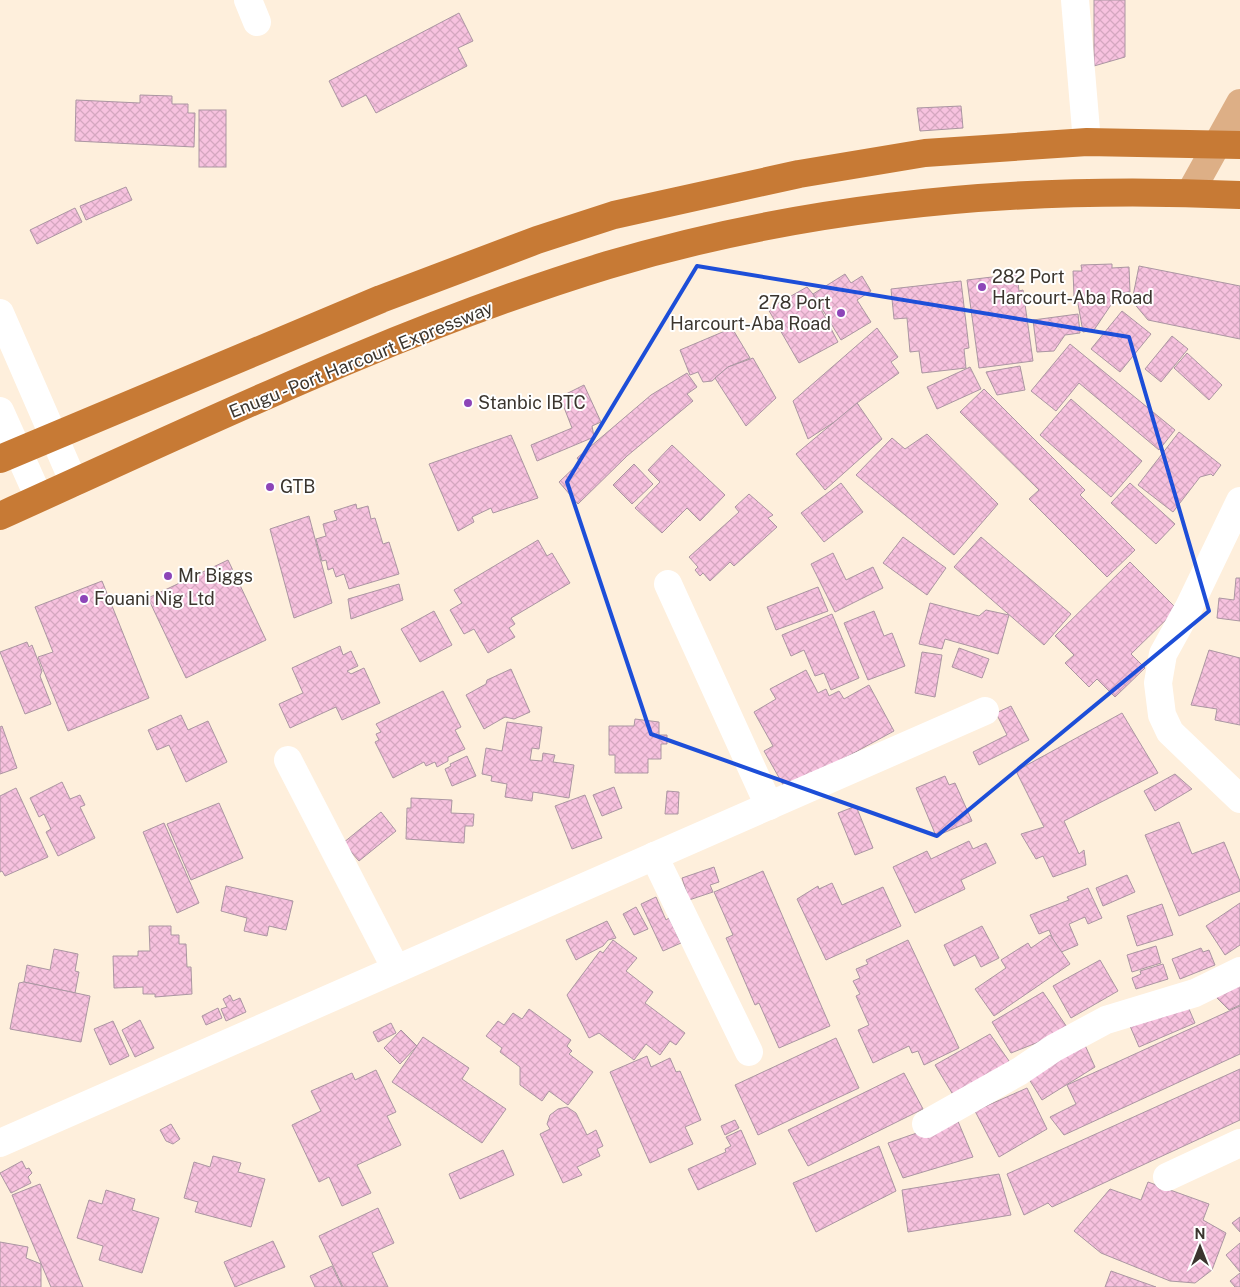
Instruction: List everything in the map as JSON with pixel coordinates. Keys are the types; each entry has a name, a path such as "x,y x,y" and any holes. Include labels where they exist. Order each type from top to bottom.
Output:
{"highway":[{"path":"8,455 381,298 536,240 614,215 799,174 925,153 1087,142 1194,143 1228,146"},
{"name":"Enugu - Port Harcourt Expressway","path":"0,516 321,372 432,327 610,265 674,248 779,225 977,196 1070,192 1190,193 1240,196"}],"main road":[{"path":"1190,193 1228,146 1240,103"}],"street":[{"path":"1075,0 1087,142"},
{"path":"0,314 74,483"},
{"path":"0,411 8,455 39,498"},
{"path":"1240,501 1189,607 1163,654 1158,682 1162,715 1170,732 1240,799"},
{"path":"668,584 769,806"},
{"path":"0,1143 985,711"},
{"path":"288,760 396,969"},
{"path":"654,856 749,1052"},
{"path":"926,1124 1020,1072 1054,1048 1106,1020 1195,993 1240,971"},
{"path":"1167,1177 1240,1143"}],"highlighted area":[{"path":"697,266 1129,337 1209,611 937,836 651,734 567,482"}],"building":[{"path":"1094,0 1125,0 1125,57 1094,66"},
{"path":"459,13 473,41 458,48 467,66 376,113 366,95 342,107 329,81"},
{"path":"140,95 172,96 172,104 188,104 188,113 195,113 194,147 75,141 76,100 140,103"},
{"path":"961,106 963,128 920,131 917,108"},
{"path":"199,110 226,110 226,167 199,167"},
{"path":"126,187 132,200 86,220 80,206"},
{"path":"75,208 82,222 37,244 30,230"},
{"path":"1112,264 1112,268 1129,267 1130,292 1119,293 1094,330 1083,332 1077,298 1074,296 1073,271 1082,271 1081,265"},
{"path":"1139,266 1240,286 1240,339 1148,320 1132,301"},
{"path":"845,274 851,283 862,276 871,291 857,300 871,322 841,340 813,294"},
{"path":"1017,274 1019,291 1023,290 1033,361 979,368 967,280"},
{"path":"961,281 969,348 964,349 966,368 922,373 919,351 910,352 907,318 894,319 891,289"},
{"path":"807,287 813,294 838,342 799,363 768,309"},
{"path":"1122,311 1151,334 1120,372 1091,349"},
{"path":"1078,314 1080,333 1065,335 1054,351 1037,352 1033,320"},
{"path":"732,328 750,358 728,367 712,381 703,382 698,372 690,375 680,350"},
{"path":"877,328 898,357 891,362 899,373 857,403 859,406 808,439 793,401"},
{"path":"1172,336 1188,349 1161,382 1145,369"},
{"path":"1070,344 1175,430 1159,450 1079,383 1056,411 1031,391"},
{"path":"1187,353 1222,385 1209,400 1174,368"},
{"path":"753,358 776,398 746,426 715,378 728,367"},
{"path":"1020,366 1025,390 997,395 986,372"},
{"path":"970,367 981,389 937,409 927,387"},
{"path":"687,373 697,387 687,394 693,401 627,456 578,504 559,482 580,462 577,458 651,395"},
{"path":"584,385 601,422 592,426 594,437 537,461 531,445 572,428 560,397"},
{"path":"984,389 1085,490 1080,495 1135,550 1107,577 1029,499 1039,490 960,412"},
{"path":"1071,399 1142,461 1111,497 1040,435"},
{"path":"857,403 882,439 825,490 796,454"},
{"path":"1179,432 1221,465 1213,476 1211,474 1200,477 1173,512 1138,485"},
{"path":"927,434 998,504 954,555 856,475 892,438 905,449"},
{"path":"511,435 538,498 493,513 491,508 472,517 474,522 458,531 429,464"},
{"path":"672,445 725,495 700,521 687,508 662,533 635,508 660,482 648,470"},
{"path":"634,464 653,484 632,504 613,485"},
{"path":"841,483 863,512 824,542 801,513"},
{"path":"1130,483 1175,524 1156,544 1111,503"},
{"path":"749,494 773,515 768,518 777,527 734,566 730,562 710,581 703,573 700,576 695,570 698,567 689,557 739,512 735,507"},
{"path":"356,504 357,509 368,506 371,519 375,518 383,544 389,542 399,574 349,589 344,574 336,577 333,568 328,570 326,560 322,561 316,539 326,536 323,524 337,520 334,511"},
{"path":"309,516 332,603 294,618 270,529"},
{"path":"903,537 946,568 927,595 883,563"},
{"path":"981,537 1071,614 1044,645 954,567"},
{"path":"538,540 547,556 552,553 570,583 511,618 515,624 509,628 515,637 488,653 474,629 464,634 450,610 462,603 454,590"},
{"path":"833,553 846,580 873,567 883,588 835,612 811,564"},
{"path":"228,560 266,640 186,678 148,598"},
{"path":"1130,562 1177,609 1131,654 1145,668 1115,697 1097,679 1089,687 1065,663 1074,655 1055,636"},
{"path":"1236,578 1240,578 1240,621 1217,618 1219,598 1234,600"},
{"path":"102,581 149,698 68,731 38,657 53,652 35,607"},
{"path":"399,584 403,600 351,619 348,599"},
{"path":"818,587 828,611 776,630 767,607"},
{"path":"930,603 979,616 986,610 1009,615 998,654 945,639 942,649 919,644"},
{"path":"434,611 452,645 420,662 401,629"},
{"path":"874,611 884,636 892,633 905,666 868,680 844,623"},
{"path":"832,614 859,678 831,690 824,673 815,676 804,650 791,656 782,635"},
{"path":"27,642 29,647 32,645 42,671 40,676 51,704 25,714 0,652"},
{"path":"340,646 343,655 351,651 358,666 347,671 351,674 364,668 380,703 342,720 336,707 290,728 279,704 303,693 292,668"},
{"path":"959,648 989,659 982,678 952,667"},
{"path":"1209,650 1240,658 1240,725 1215,720 1217,709 1191,705"},
{"path":"922,652 942,655 935,697 915,693"},
{"path":"511,669 530,712 514,719 505,717 484,729 466,695 486,684 487,680"},
{"path":"806,670 818,693 826,689 829,696 839,691 844,699 869,685 894,731 786,790 764,751 773,746 754,712 776,699 770,689"},
{"path":"443,691 461,727 455,730 465,749 448,757 448,761 437,767 435,762 426,766 424,762 393,778 375,742 379,740 376,734 381,732 376,724"},
{"path":"1011,706 1029,740 979,765 973,752 1007,735 996,713"},
{"path":"1122,713 1158,773 1064,821 1079,854 1084,850 1086,865 1053,877 1043,856 1036,859 1021,834 1044,827 1016,771"},
{"path":"181,715 188,730 208,721 227,762 186,782 169,745 157,750 148,730"},
{"path":"635,719 659,722 659,735 667,735 667,744 661,744 661,759 648,759 648,773 615,773 615,755 609,755 609,726 634,726"},
{"path":"507,722 542,727 539,749 532,748 530,760 542,761 543,753 555,755 553,762 574,765 569,798 533,792 532,801 505,797 507,784 491,781 492,776 482,774 486,748 502,751"},
{"path":"2,726 17,768 0,774 0,727"},
{"path":"467,756 476,776 452,786 445,769 451,766 450,764"},
{"path":"1175,774 1192,789 1155,811 1144,791"},
{"path":"945,776 949,785 955,783 972,821 936,836 916,788"},
{"path":"62,782 70,799 80,795 85,805 80,807 95,838 58,856 46,832 51,829 44,814 39,817 30,798"},
{"path":"614,787 622,808 602,816 593,795"},
{"path":"16,788 48,857 5,876 2,871 0,872 0,796"},
{"path":"667,791 679,792 678,814 665,814"},
{"path":"585,795 602,838 572,849 555,806"},
{"path":"411,798 452,800 451,813 474,814 473,826 465,826 464,843 406,839 407,808 411,808"},
{"path":"219,803 243,858 191,880 167,824"},
{"path":"856,806 873,848 855,855 838,813"},
{"path":"381,812 396,831 359,861 343,843"},
{"path":"1179,822 1192,854 1224,842 1240,881 1240,891 1179,916 1145,835"},
{"path":"164,823 199,903 177,913 143,832"},
{"path":"969,841 973,849 986,843 996,863 961,880 965,889 915,913 893,867 927,851 931,859"},
{"path":"714,867 719,882 710,885 713,892 689,900 682,878"},
{"path":"763,871 830,1026 779,1048 759,1003 755,1005 726,938 733,935 714,892"},
{"path":"1127,875 1135,892 1103,906 1096,888"},
{"path":"832,883 842,905 883,887 901,926 826,960 797,899 818,886 819,889"},
{"path":"226,886 293,901 286,930 269,926 267,936 244,931 247,918 221,911"},
{"path":"1088,888 1102,918 1088,924 1085,917 1069,924 1078,945 1059,953 1049,930 1039,934 1030,915 1069,900 1067,897"},
{"path":"656,897 666,920 669,918 681,943 663,951 641,904"},
{"path":"1240,903 1240,945 1225,955 1206,926"},
{"path":"1162,904 1173,935 1137,946 1127,916"},
{"path":"636,907 648,929 634,935 623,914"},
{"path":"607,921 616,938 608,940 603,946 576,960 566,940"},
{"path":"149,926 171,926 171,935 179,935 179,944 186,944 187,967 191,967 192,994 155,997 155,994 143,994 143,987 114,988 113,956 138,956 138,951 150,951"},
{"path":"982,926 999,958 981,967 975,955 954,966 944,945"},
{"path":"1050,935 1070,964 994,1016 975,989 1006,968 1001,960 1028,943 1031,948"},
{"path":"613,940 637,958 626,971 653,992 645,1003 685,1033 676,1045 670,1041 660,1055 646,1044 634,1060 599,1033 589,1038 567,995 600,951 603,953"},
{"path":"908,940 959,1048 924,1065 918,1051 912,1053 909,1046 873,1063 858,1030 869,1025 856,996 860,994 853,981 860,978 856,969 868,964 866,960"},
{"path":"1156,946 1161,963 1132,972 1127,955"},
{"path":"1201,948 1203,952 1209,950 1215,965 1180,979 1172,959"},
{"path":"54,949 78,954 75,971 79,972 75,993 24,982 27,965 50,970"},
{"path":"1100,960 1118,991 1071,1018 1053,986"},
{"path":"1163,964 1168,979 1136,989 1132,978 1141,974 1140,971"},
{"path":"1240,981 1240,1005 1229,1010 1213,994"},
{"path":"24,982 90,996 81,1042 10,1029 19,983"},
{"path":"1043,992 1069,1030 1011,1053 992,1022"},
{"path":"230,995 233,1001 240,998 246,1012 226,1021 221,1009 227,1007 223,999"},
{"path":"1186,1002 1195,1023 1139,1047 1130,1026"},
{"path":"1240,1006 1240,1054 1064,1135 1050,1117 1076,1104 1067,1085"},
{"path":"218,1008 222,1018 206,1025 202,1016"},
{"path":"529,1009 571,1040 567,1046 572,1051 569,1054 593,1072 568,1105 549,1091 542,1101 520,1085 520,1067 500,1052 502,1048 486,1036 498,1021 504,1025 513,1013 522,1019"},
{"path":"140,1020 154,1048 135,1057 122,1030"},
{"path":"113,1021 129,1056 110,1065 94,1029"},
{"path":"391,1023 396,1033 378,1042 373,1032"},
{"path":"401,1030 417,1046 400,1064 384,1048"},
{"path":"990,1034 1014,1068 955,1098 935,1065"},
{"path":"423,1037 469,1068 462,1079 506,1109 482,1143 392,1082"},
{"path":"836,1038 859,1088 758,1135 735,1085"},
{"path":"1084,1043 1095,1067 1042,1100 1027,1076"},
{"path":"647,1056 651,1067 670,1058 676,1072 680,1071 701,1120 685,1127 693,1144 650,1163 610,1072"},
{"path":"1240,1069 1240,1120 1052,1207 1048,1203 1024,1215 1007,1174"},
{"path":"376,1070 396,1112 387,1116 401,1145 357,1165 371,1193 342,1206 329,1177 319,1182 292,1125 321,1111 311,1091 352,1073 355,1080"},
{"path":"904,1073 923,1109 808,1166 788,1130"},
{"path":"1027,1088 1047,1129 999,1157 975,1111"},
{"path":"567,1107 576,1113 587,1135 596,1130 603,1146 597,1149 600,1156 577,1167 582,1175 563,1183 540,1134 550,1129 547,1124 550,1115 558,1109"},
{"path":"957,1119 973,1157 903,1178 888,1143"},
{"path":"735,1120 739,1128 725,1135 721,1126"},
{"path":"171,1124 180,1139 173,1144 166,1141 160,1130"},
{"path":"741,1130 756,1164 698,1190 688,1169 726,1152 725,1149 731,1146 726,1137"},
{"path":"879,1146 896,1191 816,1232 793,1183"},
{"path":"503,1150 514,1175 460,1199 449,1174"},
{"path":"213,1156 241,1163 238,1172 265,1179 251,1227 195,1212 198,1202 184,1198 194,1162 210,1167"},
{"path":"22,1161 26,1169 29,1168 32,1173 28,1177 31,1183 11,1193 0,1173"},
{"path":"999,1174 1011,1215 908,1232 902,1190"},
{"path":"1148,1182 1209,1204 1203,1220 1226,1233 1212,1270 1195,1283 1170,1281 1101,1253 1074,1231 1110,1189 1141,1200"},
{"path":"40,1184 83,1287 51,1287 12,1195"},
{"path":"106,1190 135,1199 132,1210 159,1218 142,1273 99,1260 103,1246 77,1238 89,1200 102,1204"},
{"path":"378,1208 394,1243 372,1253 388,1287 343,1287 319,1236"},
{"path":"1240,1217 1240,1232 1232,1223"},
{"path":"273,1241 285,1267 235,1287 224,1262"},
{"path":"0,1242 28,1247 26,1258 41,1264 41,1287 0,1287"},
{"path":"1240,1243 1240,1272 1226,1255"},
{"path":"332,1266 342,1287 315,1287 310,1276"},
{"path":"1111,1271 1156,1287 1105,1287"},
{"path":"1240,1273 1240,1287 1235,1287 1230,1281"}],"place":[{"name":"282 Port Harcourt-Aba Road","path":"982,287"},
{"name":"278 Port Harcourt-Aba Road","path":"841,313"},
{"name":"Stanbic IBTC","path":"468,403"},
{"name":"GTB","path":"270,487"},
{"name":"Mr Biggs","path":"168,576"},
{"name":"Fouani Nig Ltd","path":"84,599"}]}
